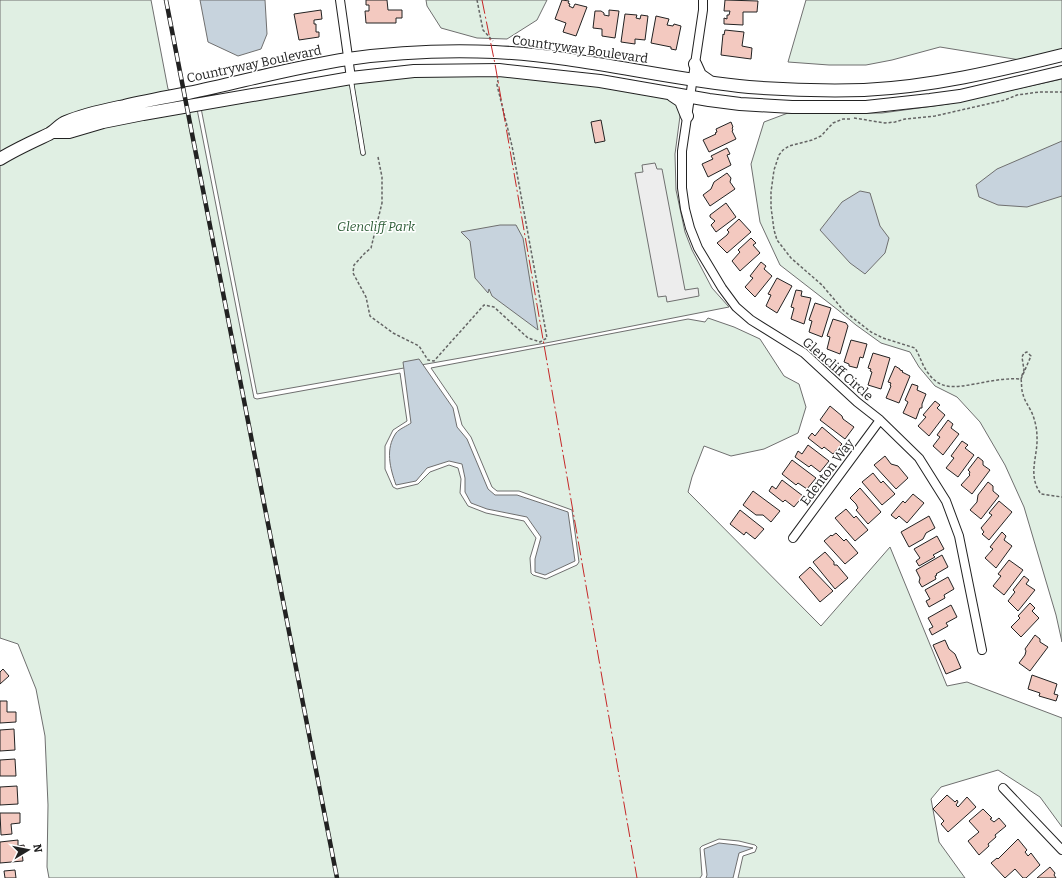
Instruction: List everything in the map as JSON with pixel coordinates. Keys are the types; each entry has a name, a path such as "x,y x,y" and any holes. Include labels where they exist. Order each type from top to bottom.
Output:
{"street":[{"path":"340,0 351,78"},
{"name":"Glencliff Circle","path":"703,0 703,10 690,88 681,168 685,209 690,228 698,248 713,275 736,307 751,320 804,353 852,397 880,420 918,458 946,501 959,536 982,650"},
{"name":"Countryway Boulevard","path":"0,159 25,144 52,132 64,122 102,110 348,59 413,53 460,51 497,52 561,58 673,77 709,100 740,104 792,107 866,107 960,96 1062,72"},
{"name":"Countryway Boulevard","path":"52,132 69,132 103,122 143,114 351,78 414,71 499,70 585,79 669,94 711,82 792,90 865,90 965,77 1062,55"},
{"path":"673,77 686,75 692,70 695,64"},
{"path":"695,64 700,75 704,79 711,82"},
{"path":"585,79 604,77 671,88 712,87 755,92 782,92 792,90"},
{"path":"669,94 681,101 687,116"},
{"path":"687,116 693,105 701,101 709,100"},
{"name":"Edenton Way","path":"793,538 880,420"},
{"path":"1003,788 1062,850"}],"lane":[{"path":"351,78 363,153"}],"path":[{"path":"477,0 483,30 494,42 497,52"},
{"path":"378,157 382,177 382,203 371,248 354,265 353,273 366,297 370,316 393,333 419,346 428,360 434,361 484,305 494,307 528,338 540,342 547,338 512,146 497,85 499,70"},
{"path":"1021,379 998,380 961,387 942,385 928,373 915,348 883,338 871,332 844,311 822,285 791,258 777,240 771,207 772,181 776,162 783,150 795,144 821,136 833,123 843,119 865,119 885,123 895,122 905,119 935,116 1005,100 1017,95 1039,92 1062,92"},
{"path":"1021,379 1031,356 1027,352 1022,357 1024,370 1021,379 1022,393 1035,420 1037,452 1033,464 1033,470 1041,494 1062,497"}],"green space":[{"path":"0,0 151,0 168,89 171,91 47,128 47,130 18,142 0,153"},
{"path":"426,0 547,0 537,20 507,39 477,38 441,28 427,6"},
{"path":"806,0 1062,0 1062,50 1020,60 940,47 892,60 866,65 829,65 788,62"},
{"name":"Glencliff Park","path":"502,74 587,84 672,99 680,110 675,154 676,190 685,232 692,250 712,288 729,307 551,342 257,394 201,108 327,86 428,75"},
{"path":"1062,79 1062,642 1056,615 1024,507 1005,465 980,422 957,397 935,386 919,367 910,352 881,343 780,265 760,222 751,164 764,122 788,113 882,113 948,104"},
{"path":"197,109 254,398 257,399 400,373 407,421 393,430 385,446 385,469 393,487 397,489 418,484 430,472 449,465 458,468 461,479 460,493 468,506 486,513 524,521 536,538 530,558 531,573 546,579 577,565 579,562 572,510 519,491 497,491 492,487 471,437 462,425 457,406 431,368 688,319 705,322 708,318 734,327 760,339 784,376 799,384 806,407 798,433 764,449 731,456 704,446 688,492 821,626 890,547 947,686 967,682 1062,718 1062,827 1040,797 998,770 941,787 931,799 939,842 965,878 738,878 743,856 755,852 757,847 755,845 739,841 719,839 700,848 702,875 700,878 49,878 47,867 48,805 45,736 36,689 18,644 0,638 0,164 54,137"}],"shaded area":[{"path":"200,0 265,0 267,34 261,49 238,56 208,42"},
{"path":"1062,141 1062,196 1027,207 998,205 979,197 976,185 997,169"},
{"path":"655,163 657,169 662,169 685,290 698,288 699,296 667,302 666,296 658,297 635,173 643,172 642,165"},
{"path":"860,191 870,193 880,226 889,238 885,253 865,274 850,263 820,230 842,202"},
{"path":"500,225 516,225 523,238 538,330 492,296 489,289 488,293 475,278 470,241 461,232"},
{"path":"419,359 453,408 457,427 467,439 488,489 495,495 517,495 568,512 575,561 545,575 535,572 535,559 541,537 527,517 487,509 471,503 465,492 465,478 462,464 449,461 427,468 416,481 396,485 390,465 391,445 396,433 411,423 403,362"},
{"path":"719,843 753,848 739,853 733,878 706,878 707,875 704,849"}],"building":[{"path":"366,0 387,0 388,10 402,10 402,18 396,18 396,23 366,23 365,11 369,11 369,5 366,5"},
{"path":"562,0 569,1 569,6 573,8 575,4 587,7 576,36 563,32 566,23 555,19"},
{"path":"725,0 758,1 757,12 743,12 743,25 724,24 724,18 727,19 727,15 729,15 730,11 724,11"},
{"path":"321,10 322,19 314,20 314,24 316,24 316,32 319,32 319,37 299,40 294,14"},
{"path":"609,10 619,11 615,38 602,36 602,29 593,28 595,11 601,11 604,15 609,16"},
{"path":"625,14 637,15 636,18 640,19 641,15 648,16 645,40 635,39 635,44 621,42"},
{"path":"656,16 669,19 667,25 673,26 674,24 681,26 676,50 671,49 671,47 651,43"},
{"path":"725,30 744,32 742,46 752,48 751,59 721,55 723,34 724,35"},
{"path":"601,120 605,141 595,143 591,122"},
{"path":"731,122 733,127 732,131 736,139 709,152 703,140 716,134 716,129"},
{"path":"727,148 730,154 727,155 731,165 708,177 702,164 713,159 711,156"},
{"path":"727,173 731,178 730,182 735,189 710,206 703,195 711,189 714,182"},
{"path":"726,203 736,217 716,232 711,225 715,221 710,217 710,215"},
{"path":"739,219 751,232 727,253 717,243 727,235 729,232 727,230"},
{"path":"751,238 756,243 753,245 760,253 740,271 732,261 740,252 738,250"},
{"path":"761,262 766,266 764,269 772,276 755,297 745,287 753,278 750,276"},
{"path":"777,278 792,286 777,313 766,306 771,295 768,294"},
{"path":"796,290 802,291 801,296 811,298 804,324 791,319 794,308 791,307"},
{"path":"815,303 831,308 822,337 809,332 812,321 809,320"},
{"path":"833,319 846,323 848,326 840,354 827,349 830,337 827,336"},
{"path":"851,340 867,344 863,358 860,357 857,368 849,366 849,364 844,362"},
{"path":"873,353 890,358 881,389 868,385 872,372 870,371 871,369 868,368"},
{"path":"895,366 910,376 899,403 886,398 891,386 891,383 888,382"},
{"path":"912,384 918,386 917,390 926,394 922,408 920,408 916,419 903,413 908,402 905,400"},
{"path":"935,401 940,405 937,408 945,415 929,436 918,426 926,417 923,415"},
{"path":"830,406 842,416 843,419 854,427 845,439 820,420"},
{"path":"948,420 953,424 951,428 959,434 943,455 933,446 940,437 937,435"},
{"path":"822,427 842,444 833,454 824,447 822,449 808,438 812,433 815,436"},
{"path":"962,441 968,445 965,448 974,455 958,477 946,468 954,458 951,456"},
{"path":"808,445 829,461 820,472 811,465 809,467 795,457 798,451 802,454"},
{"path":"885,456 891,464 898,466 908,478 896,489 874,465"},
{"path":"978,457 983,461 983,465 990,470 972,494 961,485 970,475 968,470"},
{"path":"792,460 816,478 807,489 798,483 796,485 782,474"},
{"path":"873,473 881,483 883,481 895,494 882,505 862,482"},
{"path":"782,480 803,496 794,507 785,500 783,502 769,491 772,486 776,489"},
{"path":"988,482 993,486 993,491 999,496 981,519 970,510 977,502 978,495"},
{"path":"860,488 881,512 868,524 856,510 858,508 856,504 850,498"},
{"path":"753,491 780,511 771,522 763,515 756,515 743,505"},
{"path":"913,494 924,503 907,523 899,516 896,519 891,515 903,501 905,503"},
{"path":"999,501 1012,512 989,540 982,534 984,532 981,528 992,515 989,513"},
{"path":"846,509 854,518 856,516 868,530 855,541 835,518"},
{"path":"740,510 764,529 755,539 746,532 744,535 730,524"},
{"path":"929,516 935,528 926,533 923,539 909,547 901,532"},
{"path":"1002,532 1006,536 1004,540 1012,546 996,568 985,558 993,549 990,547"},
{"path":"836,533 844,541 846,539 858,553 845,564 824,541"},
{"path":"937,536 944,549 933,555 935,557 919,566 916,561 920,558 914,549"},
{"path":"825,552 834,562 834,565 837,565 848,578 835,589 813,562"},
{"path":"942,555 948,567 936,574 936,579 922,587 916,570"},
{"path":"1009,560 1023,570 1004,595 993,586 1001,576 998,574"},
{"path":"810,567 833,591 820,602 799,577"},
{"path":"1024,576 1029,580 1026,584 1035,590 1018,611 1008,601 1015,592 1013,590"},
{"path":"948,577 954,589 944,595 945,598 929,607 926,601 930,599 925,590"},
{"path":"1030,603 1035,608 1032,611 1039,618 1021,637 1011,627 1020,618 1018,616"},
{"path":"951,605 957,617 946,623 948,626 932,635 929,629 933,627 928,618"},
{"path":"1035,635 1040,639 1040,642 1048,647 1030,671 1019,663 1025,655 1025,649"},
{"path":"945,640 949,649 955,654 961,668 946,674 933,645"},
{"path":"3,669 9,676 0,684 0,672"},
{"path":"1032,675 1057,684 1054,694 1058,695 1056,701 1039,696 1040,693 1028,689"},
{"path":"0,701 7,701 7,712 16,712 16,722 0,723"},
{"path":"14,729 15,750 0,751 0,730"},
{"path":"15,759 16,776 0,776 0,760"},
{"path":"17,786 18,804 0,805 0,787"},
{"path":"947,795 955,802 957,800 958,802 956,805 958,807 967,797 976,807 948,832 941,824 944,821 933,809"},
{"path":"983,809 994,822 999,818 1006,826 995,835 996,837 988,844 989,846 979,855 968,841 979,832 969,821"},
{"path":"0,813 20,813 20,823 11,824 12,834 1,835"},
{"path":"1018,839 1027,850 1025,852 1028,856 1031,853 1040,865 1026,878 1023,878 1015,869 1005,878 991,863 997,858 998,859"},
{"path":"18,840 18,846 24,845 25,852 22,852 23,861 0,863 0,842"},
{"path":"1050,867 1055,873 1054,875 1056,878 1037,878"},
{"path":"15,870 16,878 5,878 4,871"}],"railway":[{"path":"166,0 337,878"}],"power":[{"path":"482,0 495,64 637,878"}]}
